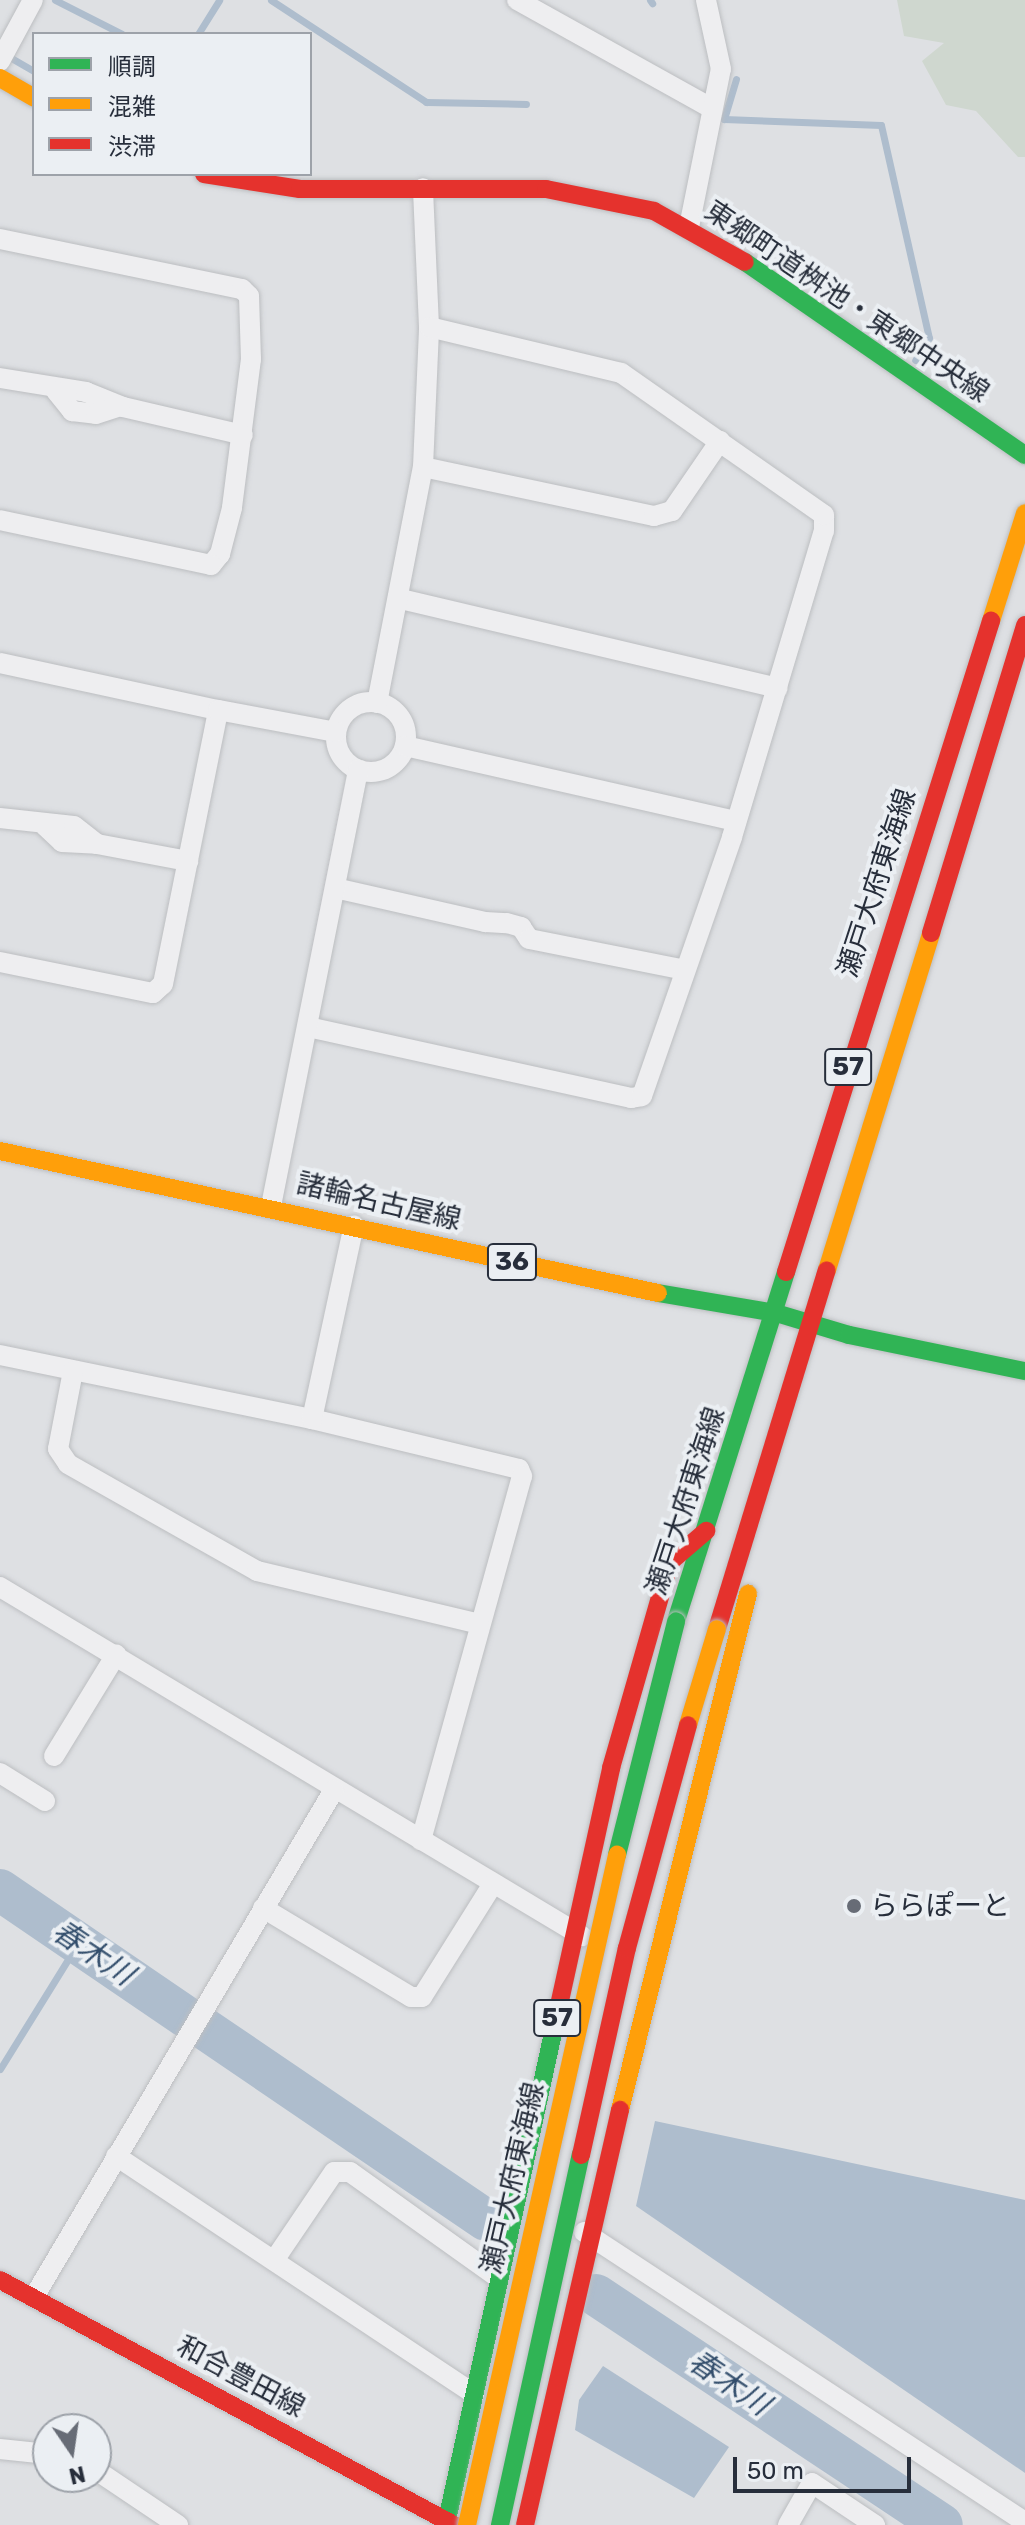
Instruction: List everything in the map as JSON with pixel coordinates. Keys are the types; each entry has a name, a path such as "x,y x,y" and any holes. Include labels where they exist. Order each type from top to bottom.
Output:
{"main road":[{"path":"0,78 32,97"},
{"name":"東郷町道桝池・東郷中央線","path":"217,176 300,189 561,191 621,201 689,227 1025,455"},
{"name":"瀬戸大府東海線","path":"467,2525 600,1921 676,1621 776,1313 810,1190 1025,513"},
{"name":"57","path":"500,2525 627,1948 661,1812 1025,625"},
{"name":"諸輪名古屋線","path":"0,1151 271,1206 608,1285 776,1313 810,1324 1025,1371"},
{"name":"57","path":"449,2524 497,2277 611,1768 670,1562 707,1530"},
{"name":"57","path":"525,2525 589,2235 651,1976 752,1579 747,1532"},
{"name":"和合豊田線","path":"0,2280 449,2524"}],"street":[{"path":"0,61 33,0"},
{"path":"517,0 711,108"},
{"path":"689,227 721,69 706,0"},
{"path":"377,703 401,599 423,467 429,327 423,188"},
{"path":"0,239 242,289 249,296 251,359 232,508 220,554 211,565 0,520"},
{"path":"308,1027 631,1098 648,1090 778,688 825,522 824,515 621,373 429,327"},
{"path":"0,378 56,391 86,392 120,406 243,435"},
{"path":"423,467 654,516 672,511 720,441"},
{"path":"401,599 778,688"},
{"path":"0,663 336,732"},
{"path":"377,703 403,723 405,746 392,766 370,773 358,770 340,755 336,732 355,706 377,703"},
{"path":"0,962 153,993 163,984 218,710"},
{"path":"405,746 736,821"},
{"path":"271,1206 358,770"},
{"path":"0,818 45,826 74,826 97,844 188,861"},
{"path":"335,888 485,922 521,927 529,939 685,970"},
{"path":"312,1419 354,1225"},
{"path":"0,1355 312,1419 519,1469 522,1476 421,1840"},
{"path":"73,1371 58,1449 68,1464 257,1571 479,1624"},
{"path":"1,1589 651,1976"},
{"path":"54,1756 116,1655"},
{"path":"0,1773 45,1801"},
{"path":"34,2297 334,1790"},
{"path":"263,1908 411,1997 422,1997 493,1884"},
{"path":"116,2156 474,2394"},
{"path":"275,2259 334,2172 350,2172 497,2277"},
{"path":"519,2187 589,2235 610,2244 1025,2522"},
{"path":"0,2449 32,2452"},
{"path":"112,2483 156,2520 178,2525"},
{"path":"788,2525 812,2483 875,2525"}],"shaded area":[{"path":"897,0 1025,0 1025,157 1018,157 976,111 946,105 922,61 944,43 904,36"}],"water":[{"path":"655,2121 1025,2200 1025,2473 636,2206"},
{"path":"603,2366 729,2447 694,2498 575,2430 579,2400"}],"waterway":[{"path":"55,0 118,32"},
{"path":"199,32 219,0"},
{"path":"271,0 426,102 526,104"},
{"path":"6,55 32,70"},
{"path":"736,79 724,119 881,125 929,338 915,360"},
{"name":"春木川","path":"0,1890 185,2016"},
{"path":"0,2069 77,1945"},
{"name":"春木川","path":"202,2027 486,2220"},
{"name":"春木川","path":"596,2295 942,2525"}],"traffic: fast":[{"path":"745,262 1025,455"},
{"path":"676,1621 786,1272"},
{"path":"658,1293 776,1313 849,1335 1025,1371"},
{"path":"617,1855 676,1621"},
{"path":"446,2525 558,2010"},
{"path":"500,2525 581,2155"}],"traffic: slow":[{"path":"0,78 32,97"},
{"path":"991,621 1025,513"},
{"path":"827,1270 931,933"},
{"path":"0,1151 658,1293"},
{"path":"620,2110 748,1594"},
{"path":"688,1725 717,1629"},
{"path":"467,2525 617,1855"}],"traffic: jam":[{"path":"217,176 300,189 546,189 654,211 745,262"},
{"path":"786,1272 991,621"},
{"path":"931,933 1025,625"},
{"path":"717,1629 827,1270"},
{"path":"558,2010 611,1768 670,1562 706,1531"},
{"path":"581,2155 627,1948 688,1725"},
{"path":"525,2525 620,2110"},
{"path":"0,2280 454,2525"}],"place":[{"name":"ららぽーと","path":"854,1906"}]}
